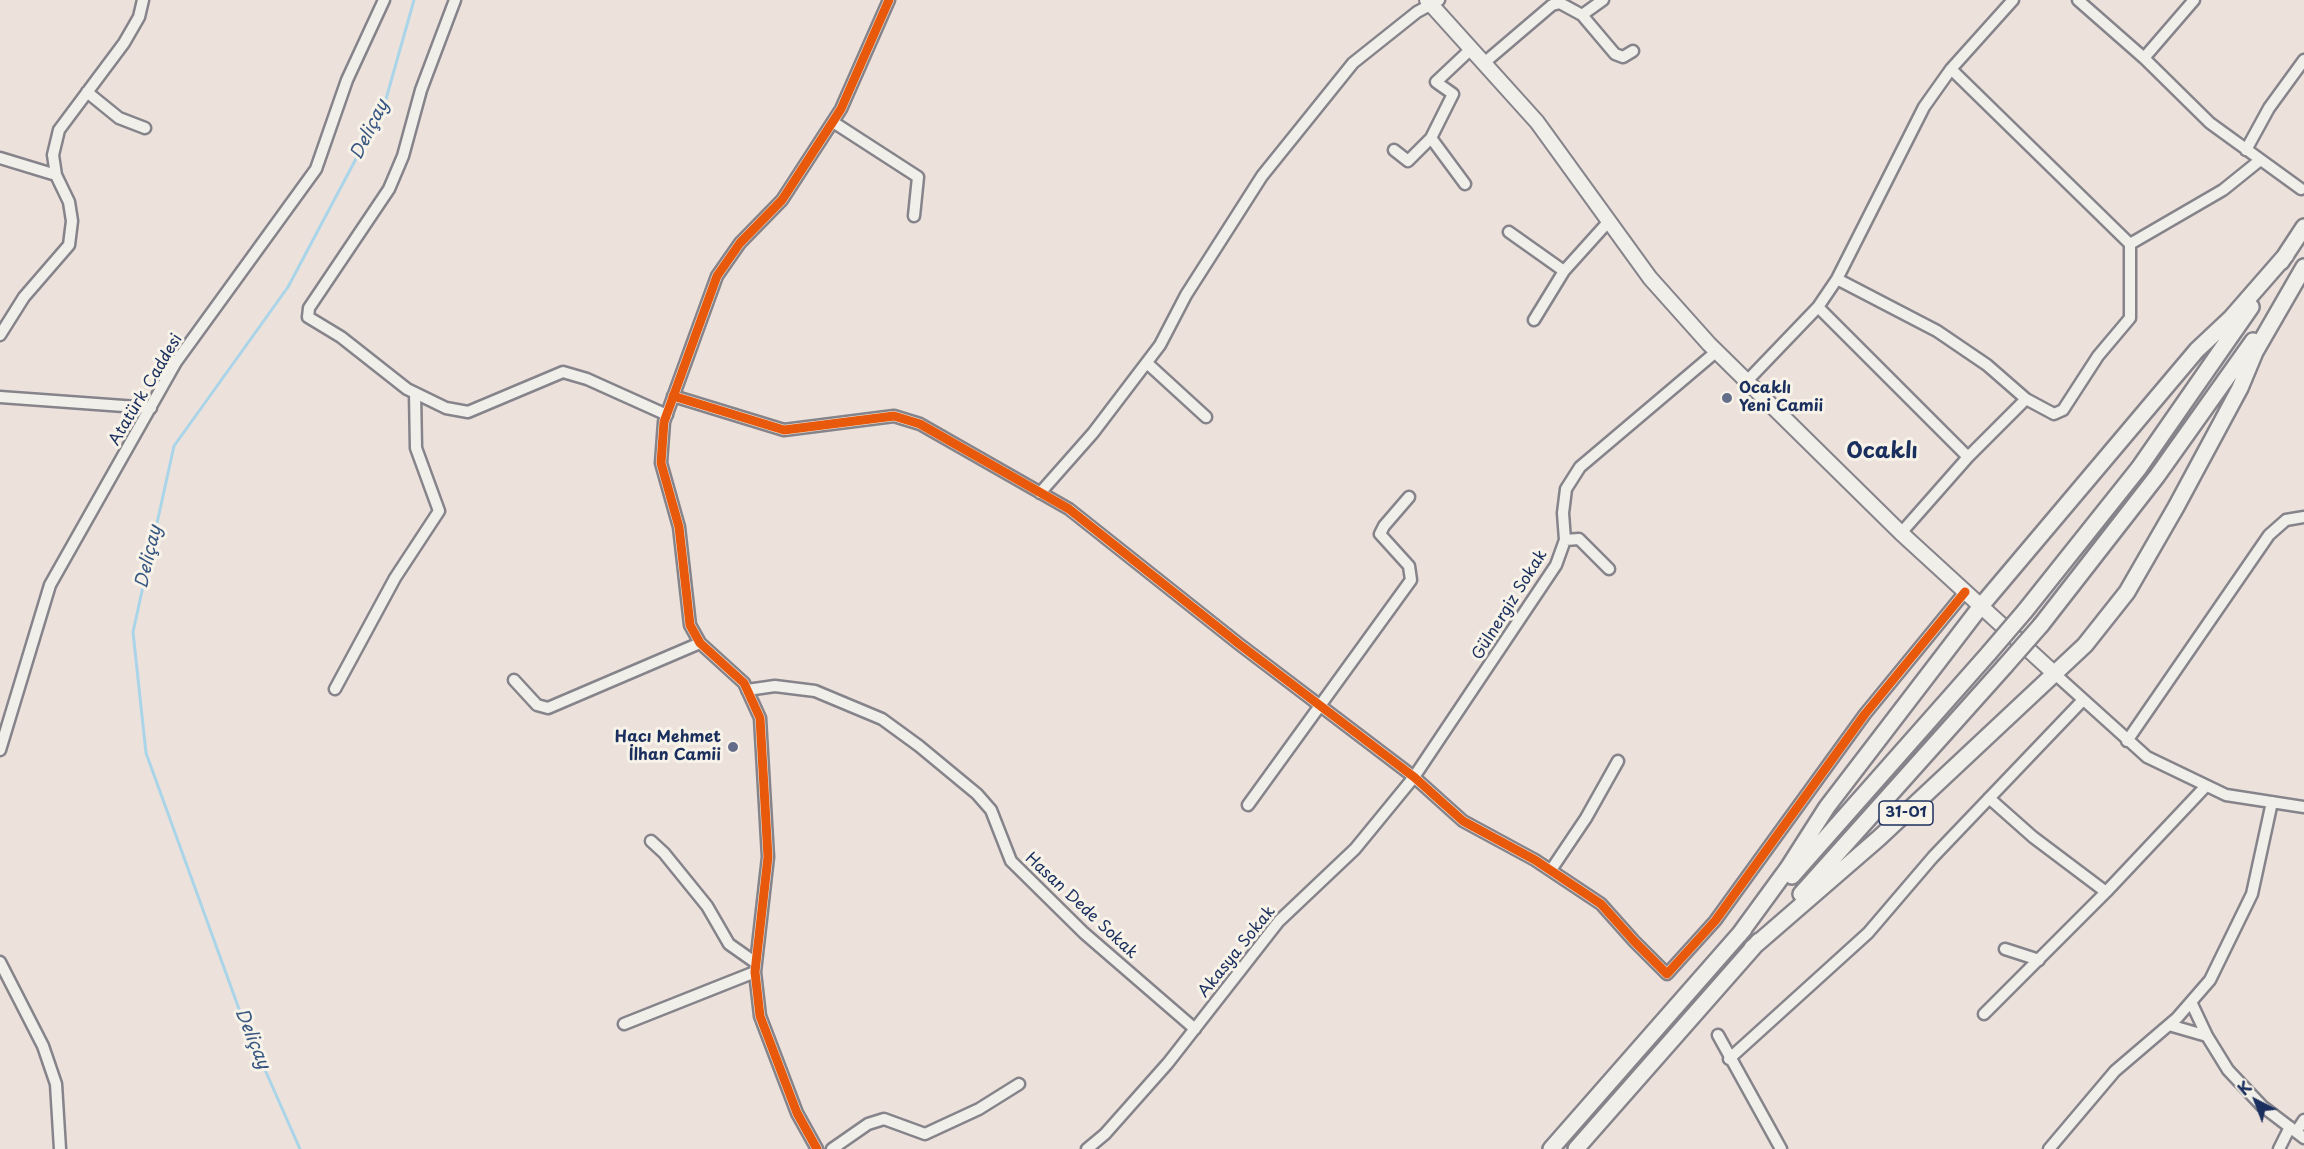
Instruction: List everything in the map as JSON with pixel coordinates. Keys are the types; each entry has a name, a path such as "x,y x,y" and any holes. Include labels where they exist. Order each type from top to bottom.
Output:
{"highway":[{"path":"1551,1149 2025,611 2139,468 2304,227"},
{"path":"1739,935 1788,868 1827,807 1981,606 2197,350 2231,318 2286,255"},
{"path":"1752,948 2041,625 2157,476 2304,267"},
{"path":"2055,674 2085,645 2127,592 2176,507 2240,387 2254,352 2304,267"},
{"name":"31-01","path":"1576,1149 1752,948 1879,838 2055,674"}],"main road":[{"path":"1433,2 1471,49 1537,122 1650,278 1717,351 1901,533 2055,674"}],"street":[{"path":"0,335 24,297 69,245 72,221 69,202 56,175 53,155 59,130 124,43 139,17 143,0"},
{"name":"Atatürk Caddesi","path":"0,750 50,585 176,362 316,169 347,80 384,0"},
{"path":"455,0 421,90 403,156 388,189 309,308 308,317 341,337 381,370 415,393 446,408 468,412 563,372 587,379 666,415"},
{"path":"817,1149 798,1113 760,1016 755,967 768,857 760,718 744,683 700,643 690,625 678,527 661,463 666,415 717,276 740,243 782,200 833,122 841,109 889,0"},
{"path":"1582,15 1603,0"},
{"path":"1747,381 1818,307 1837,279 1924,106 1951,69 2013,0"},
{"path":"2078,0 2144,58 2210,123 2259,161 2301,189"},
{"path":"2144,58 2194,0"},
{"path":"1040,493 1093,433 1160,345 1186,295 1262,176 1353,63 1433,2"},
{"path":"1484,63 1552,5 1560,3 1582,15 1615,54 1623,57 1633,51"},
{"path":"1394,150 1408,161 1431,138 1453,94 1436,82 1471,49"},
{"path":"2246,150 2269,108 2304,60"},
{"path":"1837,279 1937,331 1987,365 2026,399 2054,414 2063,410 2098,356 2130,318 2130,244 1951,69"},
{"path":"87,92 119,118 145,128"},
{"path":"833,122 918,177 914,216"},
{"path":"1431,138 1465,184"},
{"path":"0,158 56,175"},
{"path":"2130,244 2223,190 2259,161"},
{"path":"1534,320 1563,271 1609,221"},
{"path":"1509,232 1563,271"},
{"path":"1818,307 1968,458"},
{"name":"Gülnergiz Sokak","path":"1414,777 1510,637 1556,565 1565,540 1563,513 1566,489 1580,467 1717,351"},
{"path":"1147,363 1206,417"},
{"path":"335,688 395,578 439,511 416,448 415,393"},
{"path":"673,396 784,430 894,416 920,424 1069,509 1414,777 1463,821 1551,870 1601,904 1667,974 1715,921 1865,714 1965,592"},
{"path":"0,397 151,408"},
{"path":"1901,533 1968,458 2026,399"},
{"path":"1248,805 1411,580 1408,566 1380,534 1409,497"},
{"path":"2127,741 2269,535 2286,520 2304,517"},
{"path":"1565,540 1579,539 1609,569"},
{"path":"514,680 537,705 548,708 700,643"},
{"path":"2055,674 2147,758 2226,795 2304,807"},
{"name":"Hasan Dede Sokak","path":"747,690 775,686 815,691 882,719 919,746 977,794 991,810 1011,861 1084,933 1195,1029"},
{"path":"1729,1059 1868,933 1933,857 2083,700"},
{"path":"1551,870 1586,818 1618,761"},
{"name":"Akasya Sokak","path":"1087,1149 1121,1116 1195,1029 1278,921 1355,849 1414,777"},
{"path":"1984,1014 2106,892 2206,786"},
{"path":"1989,798 2033,837 2106,892"},
{"path":"2049,1149 2115,1071 2169,1025 2210,980 2252,894 2272,802"},
{"path":"651,841 664,853 706,906 729,944 755,967"},
{"path":"2005,949 2039,960"},
{"path":"0,962 43,1046 57,1084 60,1149"},
{"path":"624,1024 755,967"},
{"path":"2191,1002 2206,1036 2228,1070 2262,1106 2296,1132"},
{"path":"2169,1025 2206,1036"},
{"path":"1718,1035 1776,1147"},
{"path":"832,1149 868,1124 884,1119 912,1132 925,1134 979,1109 1019,1084"},
{"path":"2278,1149 2296,1132 2304,1120"}],"waterway":[{"name":"Deliçay","path":"300,1149 243,1020 146,753 133,632 174,446 288,287 384,106 414,0"}],"cycle path":[{"path":"817,1149 797,1113 760,1016 755,972 768,857 760,718 744,683 700,643 690,625 679,527 661,463 664,422 717,276 740,243 782,200 841,109 889,0"},
{"path":"673,396 784,430 894,416 920,424 1069,509 1239,644 1414,777 1463,821 1535,860 1601,904 1667,974 1715,921 1865,714 1965,592"}],"place":[{"name":"Ocaklı Yeni Camii","path":"1727,398"},
{"name":"Hacı Mehmet İlhan Camii","path":"733,747"}],"district":[{"name":"Ocaklı","path":"1882,452"}]}
